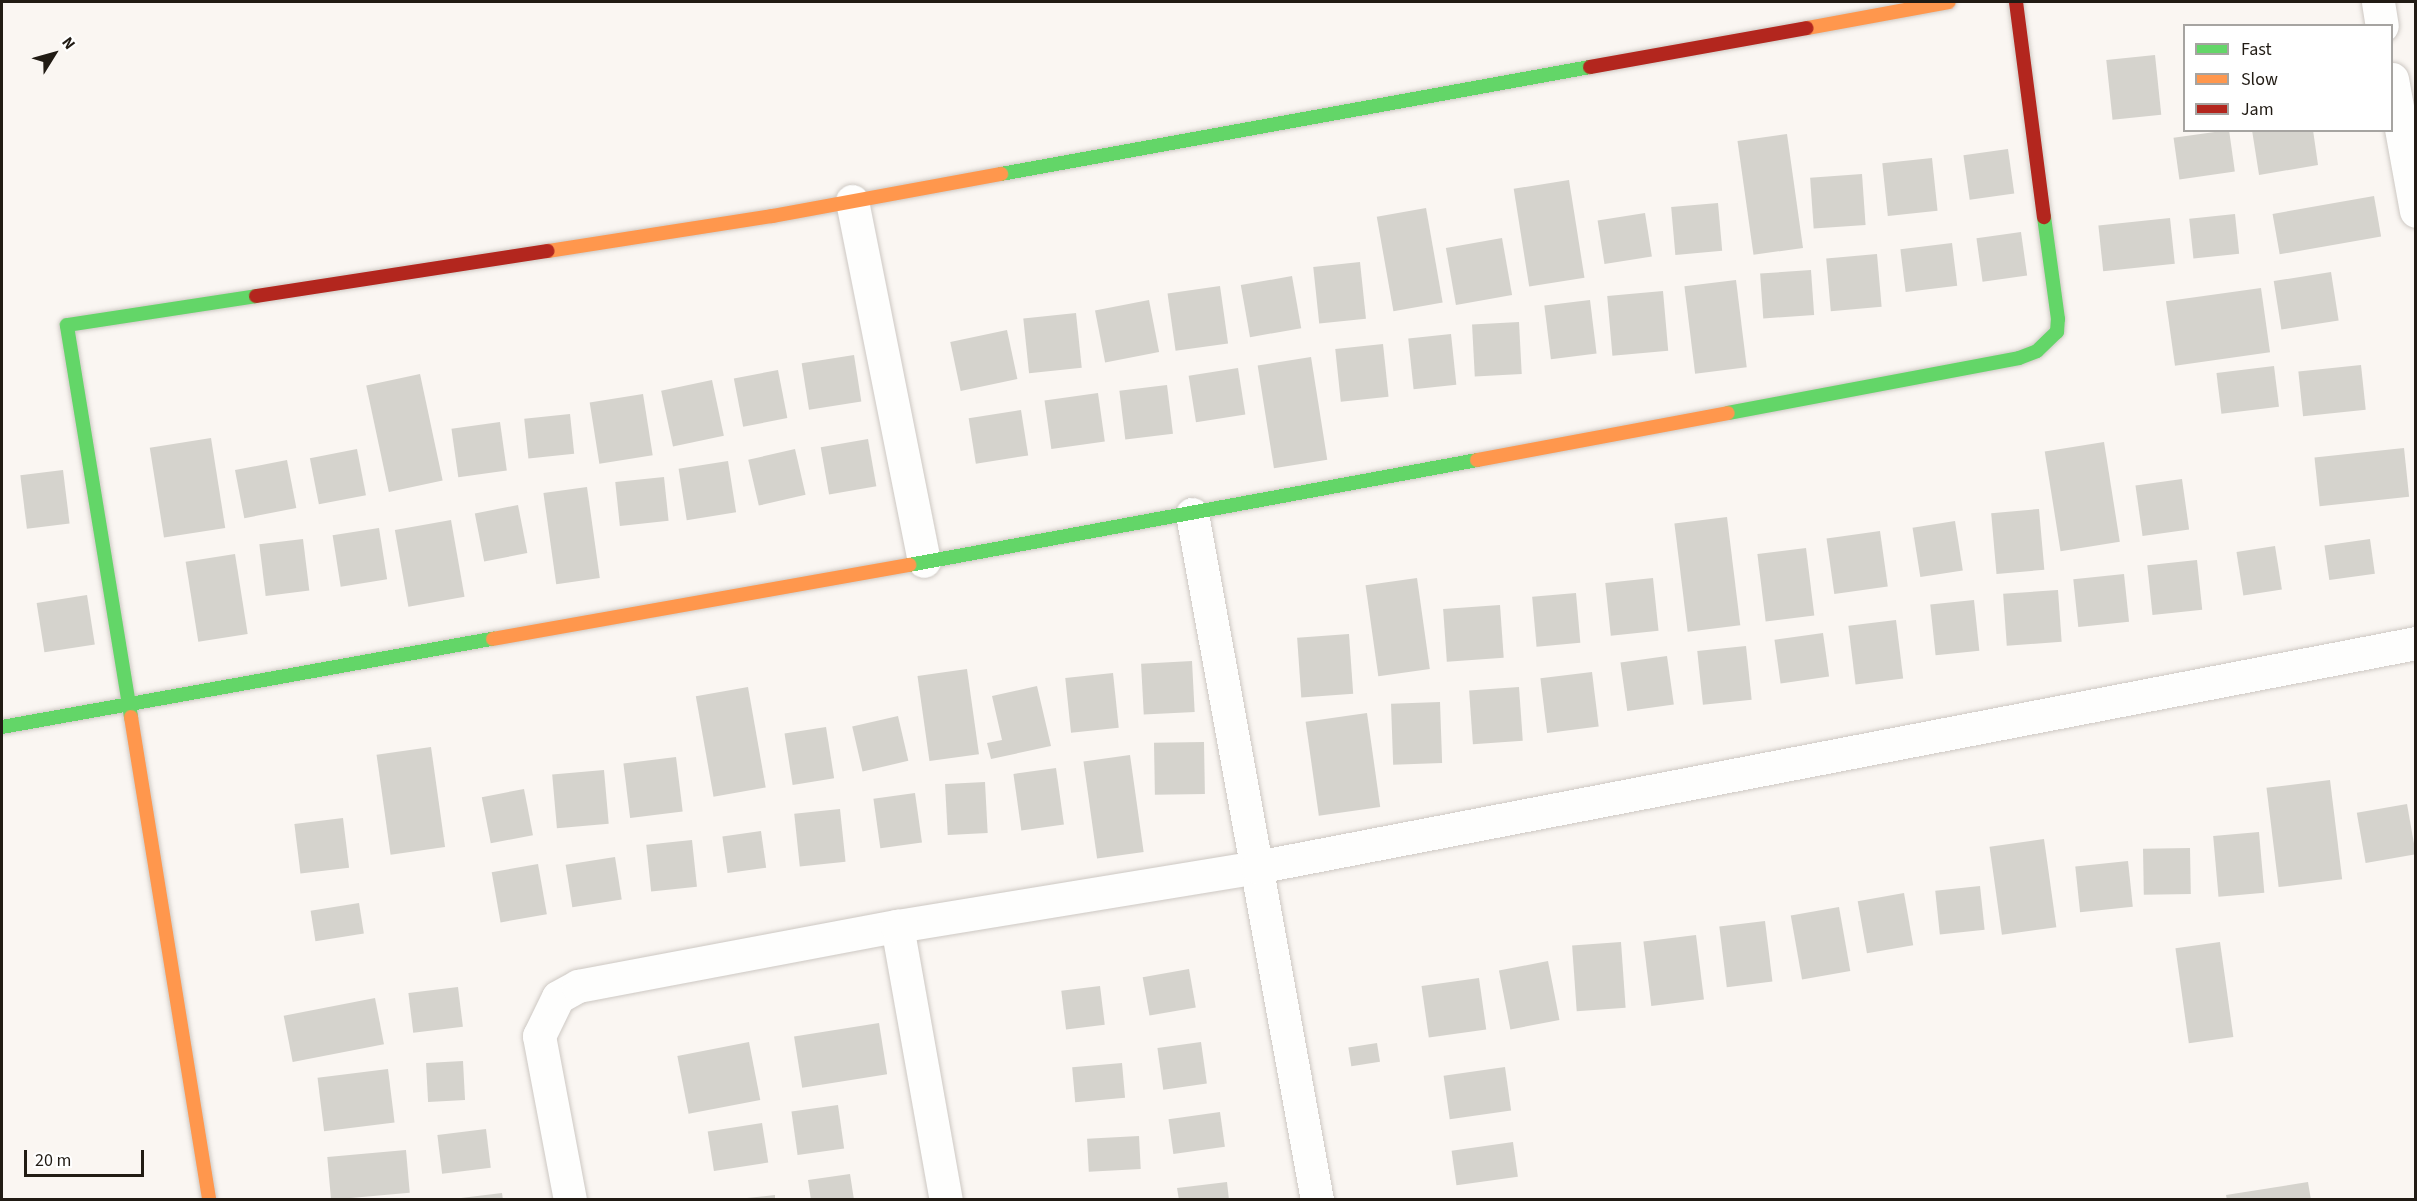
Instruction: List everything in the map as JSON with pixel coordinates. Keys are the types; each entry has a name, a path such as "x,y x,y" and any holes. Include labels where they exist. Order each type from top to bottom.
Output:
{"street":[{"path":"209,1200 126,704 67,325 852,201 1949,2"},
{"path":"2,727 1192,514 1996,362 2037,351 2057,332 2058,319 2016,2"},
{"path":"2378,2 2382,24"},
{"path":"2393,90 2415,211"},
{"path":"852,201 924,561"},
{"path":"1192,514 1317,1200"},
{"path":"570,1200 539,1036 558,997 578,986 897,926 1257,867 2415,643"},
{"path":"897,926 946,1200"}],"building":[{"path":"2155,55 2161,115 2113,120 2106,60"},
{"path":"2229,132 2235,172 2179,179 2174,138"},
{"path":"2252,132 2313,132 2318,165 2259,175"},
{"path":"1787,134 1803,248 1753,255 1737,141"},
{"path":"2008,149 2014,194 1970,200 1963,155"},
{"path":"1932,158 1938,211 1888,216 1882,163"},
{"path":"1862,174 1866,225 1814,229 1810,178"},
{"path":"1569,180 1584,278 1529,287 1514,189"},
{"path":"2374,196 2381,236 2280,254 2273,214"},
{"path":"1718,203 1722,251 1675,255 1671,207"},
{"path":"1426,208 1443,303 1393,311 1377,217"},
{"path":"1645,213 1652,256 1604,264 1598,221"},
{"path":"2235,214 2239,254 2193,259 2189,219"},
{"path":"2170,218 2175,264 2103,271 2098,226"},
{"path":"2021,232 2027,276 1983,282 1976,238"},
{"path":"1502,238 1512,295 1456,305 1446,248"},
{"path":"1952,243 1957,286 1906,292 1900,249"},
{"path":"1877,254 1882,307 1831,311 1826,258"},
{"path":"1360,262 1366,319 1319,324 1313,267"},
{"path":"1811,270 1814,315 1763,318 1760,274"},
{"path":"2331,272 2339,320 2281,329 2274,281"},
{"path":"1292,276 1301,328 1250,337 1241,285"},
{"path":"1736,280 1747,367 1695,374 1684,286"},
{"path":"1220,286 1228,343 1176,351 1168,293"},
{"path":"2261,288 2270,352 2175,366 2166,301"},
{"path":"1663,291 1668,351 1612,356 1607,296"},
{"path":"1149,300 1159,352 1105,363 1095,310"},
{"path":"1590,300 1597,354 1551,359 1544,306"},
{"path":"1076,313 1082,368 1029,373 1023,319"},
{"path":"1519,322 1522,374 1475,376 1472,324"},
{"path":"1007,330 1017,379 961,391 950,342"},
{"path":"1451,334 1456,385 1414,389 1408,338"},
{"path":"1383,344 1389,397 1341,402 1335,349"},
{"path":"854,355 861,401 809,410 802,363"},
{"path":"1311,357 1327,460 1274,468 1258,365"},
{"path":"2361,365 2366,410 2303,416 2298,372"},
{"path":"2274,366 2279,407 2221,414 2216,373"},
{"path":"1238,368 1245,414 1196,422 1189,376"},
{"path":"778,370 787,418 743,427 734,379"},
{"path":"420,374 443,481 389,492 366,385"},
{"path":"712,380 724,436 673,447 661,391"},
{"path":"1167,385 1173,434 1125,439 1119,391"},
{"path":"1098,393 1105,442 1051,449 1045,401"},
{"path":"643,394 653,455 599,464 590,402"},
{"path":"1021,410 1028,455 976,464 969,418"},
{"path":"570,414 574,454 528,459 524,419"},
{"path":"500,422 507,471 458,477 451,429"},
{"path":"211,438 225,528 164,538 150,448"},
{"path":"868,439 876,486 829,495 821,447"},
{"path":"2104,442 2120,542 2061,551 2045,451"},
{"path":"2404,448 2409,497 2320,506 2314,457"},
{"path":"357,449 366,495 319,504 310,458"},
{"path":"795,449 806,495 759,506 748,460"},
{"path":"287,460 296,508 244,518 235,470"},
{"path":"728,461 736,512 687,520 679,469"},
{"path":"63,470 70,524 27,529 20,475"},
{"path":"664,477 669,521 620,526 615,482"},
{"path":"2182,479 2189,530 2143,536 2135,486"},
{"path":"587,487 600,578 556,584 543,493"},
{"path":"518,505 527,553 484,561 475,513"},
{"path":"2039,509 2044,570 1996,574 1991,513"},
{"path":"1727,517 1740,625 1688,632 1674,523"},
{"path":"451,520 465,597 408,607 395,530"},
{"path":"1955,521 1963,570 1920,577 1913,528"},
{"path":"379,528 387,579 341,587 333,535"},
{"path":"1880,531 1888,586 1834,594 1827,539"},
{"path":"303,539 309,591 266,596 259,544"},
{"path":"2370,539 2375,574 2329,580 2324,545"},
{"path":"2275,546 2282,589 2243,596 2236,552"},
{"path":"1806,548 1814,615 1766,621 1757,554"},
{"path":"235,554 248,634 198,642 186,562"},
{"path":"2197,560 2202,610 2153,615 2147,565"},
{"path":"2124,574 2129,622 2078,627 2073,579"},
{"path":"1417,578 1430,669 1378,676 1366,585"},
{"path":"1653,578 1659,631 1611,636 1605,583"},
{"path":"2058,590 2062,642 2007,646 2003,594"},
{"path":"1576,593 1580,643 1537,647 1532,597"},
{"path":"87,595 95,644 44,652 37,603"},
{"path":"1974,600 1979,651 1936,655 1930,605"},
{"path":"1500,605 1504,658 1447,662 1443,609"},
{"path":"1896,620 1903,679 1856,684 1848,626"},
{"path":"1823,633 1829,677 1781,683 1774,640"},
{"path":"1349,634 1353,694 1301,697 1297,638"},
{"path":"1746,646 1752,700 1703,705 1697,651"},
{"path":"1667,656 1674,705 1627,711 1620,663"},
{"path":"1192,661 1195,712 1144,715 1141,664"},
{"path":"967,669 979,754 929,761 917,676"},
{"path":"1592,672 1599,727 1547,733 1540,678"},
{"path":"1113,673 1119,728 1071,733 1065,678"},
{"path":"1037,686 1051,746 991,759 987,743 1002,740 992,696"},
{"path":"748,687 766,787 714,797 696,696"},
{"path":"1519,687 1523,741 1473,744 1469,690"},
{"path":"1440,702 1442,763 1393,765 1391,704"},
{"path":"1367,713 1380,807 1319,816 1306,722"},
{"path":"898,716 908,761 863,771 852,727"},
{"path":"826,727 834,778 793,785 785,734"},
{"path":"1204,742 1205,794 1155,795 1154,743"},
{"path":"431,747 445,847 391,855 377,755"},
{"path":"1130,755 1144,852 1097,859 1083,762"},
{"path":"676,757 683,812 630,818 623,763"},
{"path":"1056,768 1064,824 1021,830 1013,774"},
{"path":"604,770 609,824 557,828 552,775"},
{"path":"2330,780 2342,879 2279,887 2266,788"},
{"path":"985,782 988,833 948,835 945,784"},
{"path":"524,789 533,835 491,843 482,797"},
{"path":"915,793 922,843 880,848 873,799"},
{"path":"2407,804 2416,854 2366,863 2357,813"},
{"path":"840,809 846,862 800,867 794,814"},
{"path":"343,818 349,868 300,874 294,824"},
{"path":"761,831 766,868 728,873 722,836"},
{"path":"2259,832 2264,893 2218,897 2213,836"},
{"path":"2044,839 2056,927 2002,935 1990,847"},
{"path":"692,840 697,887 651,892 646,845"},
{"path":"2190,848 2191,894 2144,895 2143,849"},
{"path":"615,857 622,899 572,907 566,865"},
{"path":"2128,861 2133,907 2080,912 2075,867"},
{"path":"538,864 547,914 501,922 492,872"},
{"path":"1980,886 1985,930 1940,934 1935,891"},
{"path":"1904,893 1913,945 1867,953 1858,901"},
{"path":"359,903 364,934 315,941 311,911"},
{"path":"1839,907 1850,971 1802,980 1791,916"},
{"path":"1765,921 1772,982 1727,987 1719,927"},
{"path":"1696,935 1704,1000 1651,1006 1643,941"},
{"path":"1621,942 1626,1008 1577,1011 1572,945"},
{"path":"2220,942 2233,1037 2189,1043 2175,948"},
{"path":"1548,961 1559,1020 1510,1029 1499,971"},
{"path":"1189,969 1196,1007 1149,1016 1143,977"},
{"path":"1479,978 1486,1029 1429,1038 1422,986"},
{"path":"1100,986 1105,1025 1066,1029 1061,991"},
{"path":"458,987 463,1027 413,1033 408,993"},
{"path":"375,998 384,1044 293,1062 284,1016"},
{"path":"879,1023 887,1074 802,1088 794,1036"},
{"path":"749,1042 760,1100 689,1114 677,1056"},
{"path":"1201,1042 1207,1084 1163,1090 1157,1048"},
{"path":"1377,1043 1380,1062 1351,1066 1348,1048"},
{"path":"463,1061 465,1100 428,1102 426,1063"},
{"path":"1122,1063 1125,1098 1075,1102 1072,1067"},
{"path":"1505,1067 1511,1111 1450,1119 1444,1076"},
{"path":"388,1069 395,1123 324,1131 318,1078"},
{"path":"838,1105 844,1149 798,1155 791,1112"},
{"path":"1220,1112 1225,1147 1173,1154 1169,1119"},
{"path":"762,1123 768,1163 714,1171 708,1132"},
{"path":"486,1129 491,1168 442,1174 437,1135"},
{"path":"1139,1136 1141,1169 1089,1172 1087,1139"},
{"path":"1513,1142 1518,1177 1456,1185 1452,1151"},
{"path":"406,1150 410,1193 331,1200 327,1157"},
{"path":"850,1174 854,1200 811,1200 808,1180"},
{"path":"1227,1182 1229,1200 1179,1200 1177,1188"},
{"path":"2308,1182 2311,1200 2227,1200 2226,1195"},
{"path":"502,1193 503,1200 461,1200 461,1198"},
{"path":"775,1195 775,1200 747,1200 747,1198"}],"traffic: fast":[{"path":"1001,174 1590,67"},
{"path":"1728,413 2019,358 2037,351 2057,332 2058,319 2044,217"},
{"path":"131,717 67,325 256,296"},
{"path":"909,565 1477,460"},
{"path":"2,727 493,639"}],"traffic: slow":[{"path":"1807,28 1949,2"},
{"path":"548,251 772,216 1001,174"},
{"path":"1477,460 1728,413"},
{"path":"493,639 909,565"},
{"path":"131,717 209,1200"}],"traffic: jam":[{"path":"2016,2 2044,217"},
{"path":"1590,67 1807,28"},
{"path":"256,296 548,251"}]}
